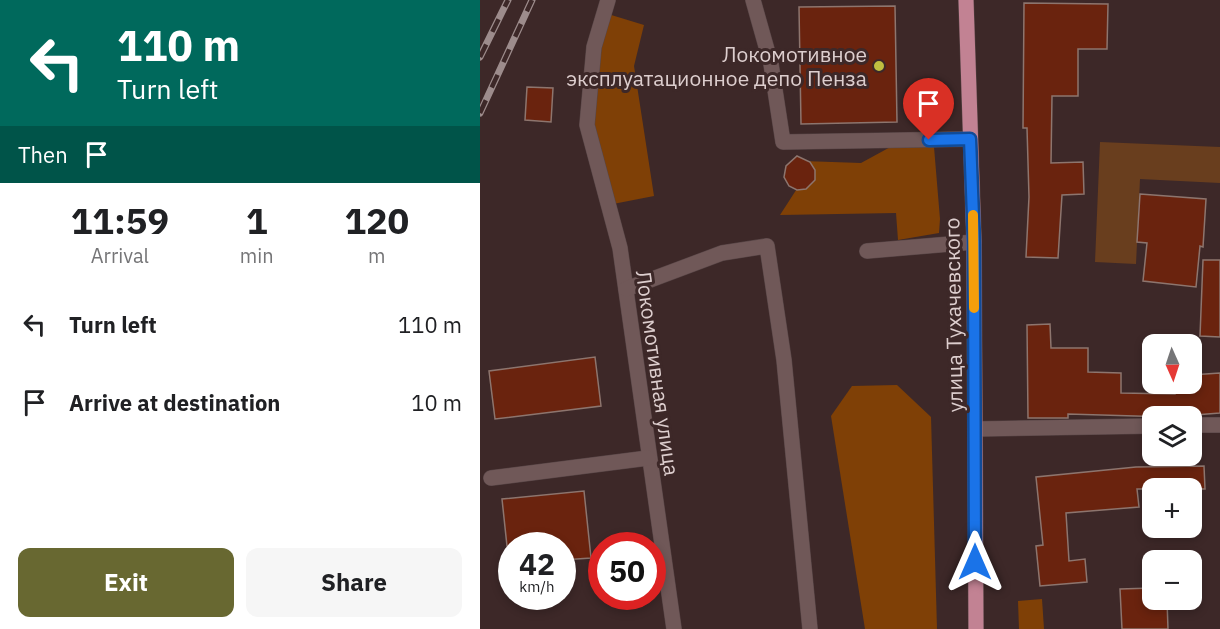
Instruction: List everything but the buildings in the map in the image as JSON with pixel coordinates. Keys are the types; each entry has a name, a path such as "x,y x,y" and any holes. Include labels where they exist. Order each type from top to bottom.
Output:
{"main road":[{"name":"улица Тухачевского","path":"966,0 974,242 976,629"}],"street":[{"name":"Локомотивная улица","path":"608,0 594,47 587,125 620,248 674,629"},
{"path":"753,0 771,64 783,142 970,139"},
{"path":"867,251 974,242"},
{"path":"626,289 722,253 767,246 784,360 810,629"},
{"path":"1202,425 1220,425"},
{"path":"975,429 1142,426"},
{"path":"491,478 648,458"}],"shaded area":[{"path":"608,14 644,25 634,66 654,196 613,204 593,126 598,48"},
{"path":"921,138 934,147 940,219 939,233 898,240 896,213 780,215 800,184 803,161 861,163 905,139"},
{"path":"1100,142 1220,147 1220,183 1140,179 1136,264 1095,262"},
{"path":"897,385 931,417 937,629 865,629 831,416 852,386"},
{"path":"1042,599 1044,629 1019,629 1018,601"}],"railway":[{"path":"480,57 508,0"},
{"path":"480,113 532,0"}],"slow traffic":[{"path":"973,215 974,308"}],"place":[{"name":"Локомотивное эксплуатационное депо Пенза","path":"879,66"}],"route":[{"path":"929,140 970,139 974,242 975,562"}]}
